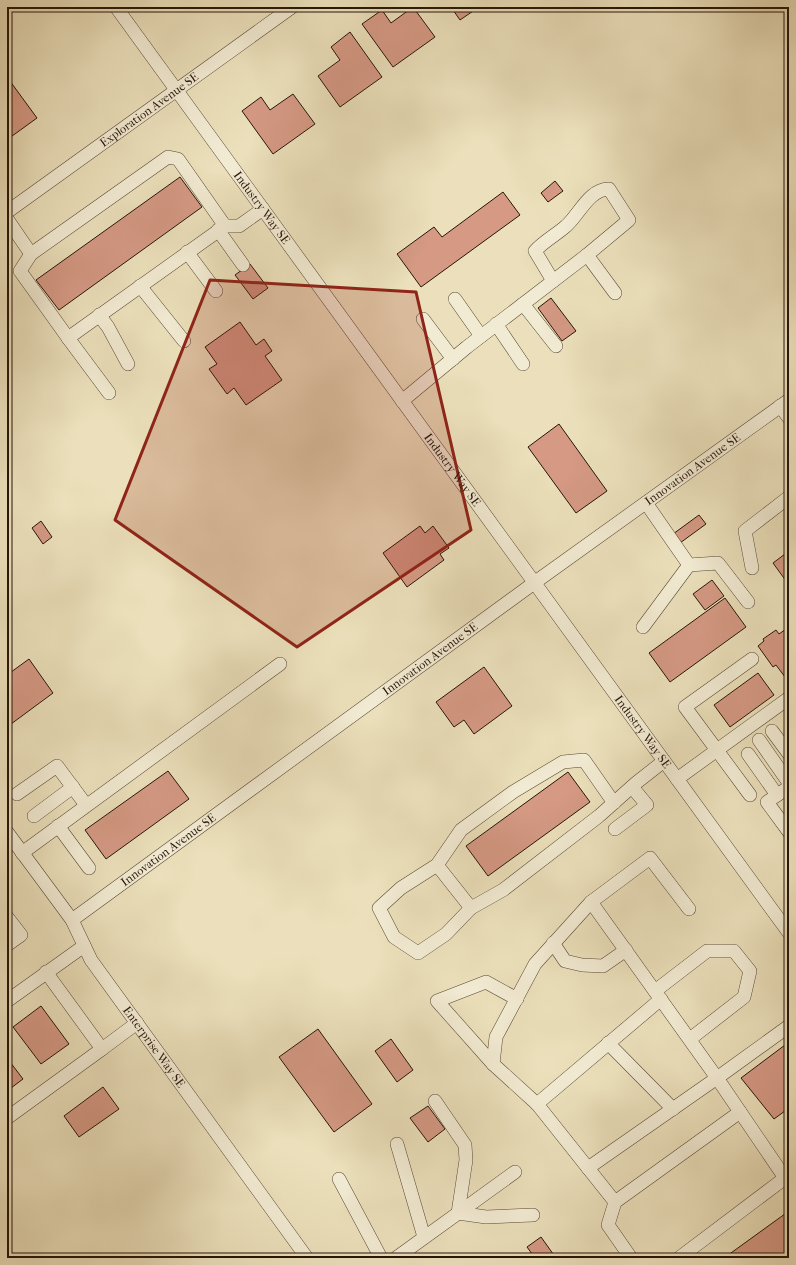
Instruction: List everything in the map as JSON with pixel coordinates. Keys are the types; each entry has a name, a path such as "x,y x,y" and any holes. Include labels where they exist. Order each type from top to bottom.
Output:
{"street":[{"name":"Industry Way SE","path":"116,7 677,779 784,915 789,933"},
{"name":"Exploration Avenue SE","path":"7,212 292,7"},
{"path":"109,394 20,271 31,254 168,157 178,159 222,228 243,265"},
{"path":"402,401 452,359 587,255 629,220 608,189 601,189 580,208 567,226 544,242 535,252 553,281"},
{"path":"68,338 222,228 239,226 263,210"},
{"path":"7,219 31,254"},
{"path":"187,252 216,291"},
{"path":"587,255 615,293"},
{"path":"140,286 184,342"},
{"path":"455,299 481,336"},
{"path":"523,304 556,346"},
{"path":"100,315 128,364"},
{"path":"422,319 452,359"},
{"path":"496,324 523,364"},
{"path":"785,403 789,418"},
{"name":"Innovation Avenue SE","path":"72,920 534,583 785,403"},
{"path":"752,568 745,531 789,497"},
{"path":"646,503 689,565"},
{"path":"643,627 689,565 718,562 748,602"},
{"path":"750,795 685,707 752,659"},
{"path":"22,853 280,664"},
{"path":"677,779 787,705"},
{"path":"772,731 789,754"},
{"path":"759,740 786,790"},
{"path":"748,754 786,790"},
{"path":"614,803 584,760 562,762 513,792 461,830 437,865 401,888 379,908 394,937 418,953 446,934 471,908 503,890 614,803 664,761"},
{"path":"17,794 57,766 86,805"},
{"path":"34,816 73,787"},
{"path":"615,829 646,805 632,787"},
{"path":"786,790 767,802 789,832"},
{"path":"58,826 89,868"},
{"name":"Enterprise Way SE","path":"9,838 72,920 91,960 307,1258"},
{"path":"492,1064 496,1037 535,964 591,902 650,858 689,909"},
{"path":"437,865 471,908"},
{"path":"591,902 690,1039 785,1178 679,1258"},
{"path":"7,917 21,935 7,945"},
{"path":"553,943 565,961 582,964 604,966 626,950"},
{"path":"7,1001 84,946"},
{"path":"537,1104 608,1043 707,951 734,951 750,971 744,997 690,1039"},
{"path":"46,972 102,1049"},
{"path":"517,999 486,982 437,1001 492,1064 537,1104 615,1202"},
{"path":"7,1118 137,1023"},
{"path":"588,1168 789,1026"},
{"path":"608,1043 673,1109"},
{"path":"435,1102 465,1145 466,1160 458,1213"},
{"path":"631,1258 608,1225 615,1202 740,1112"},
{"path":"397,1144 424,1237"},
{"path":"396,1258 515,1172"},
{"path":"338,1179 381,1258"},
{"path":"458,1213 486,1218 533,1215"}],"highlighted area":[{"path":"210,280 416,292 471,530 297,647 115,520"}],"building":[{"path":"413,7 435,37 393,67 362,24 382,10 391,23"},
{"path":"451,7 479,7 460,20"},
{"path":"350,32 382,77 340,107 318,76 340,60 331,47"},
{"path":"7,77 37,118 8,139 7,138"},
{"path":"293,94 315,124 273,154 242,111 261,97 270,110"},
{"path":"180,177 202,207 59,310 36,280"},
{"path":"555,181 563,191 548,202 541,193"},
{"path":"503,192 520,215 421,287 397,254 434,227 442,237"},
{"path":"250,264 268,288 253,299 235,275"},
{"path":"551,298 576,331 562,341 538,308"},
{"path":"240,322 256,345 264,339 272,351 265,356 282,380 246,405 234,388 227,394 209,369 217,364 205,347"},
{"path":"559,424 607,491 576,513 528,447"},
{"path":"699,515 706,524 680,543 673,534"},
{"path":"41,521 52,537 43,544 32,528"},
{"path":"420,526 425,533 433,526 449,548 440,554 444,560 407,587 383,553"},
{"path":"789,551 789,585 773,563"},
{"path":"712,580 724,596 705,610 693,594"},
{"path":"725,598 746,627 670,682 649,653"},
{"path":"789,627 789,674 785,677 776,665 773,667 758,646 764,641 763,639 776,630 779,634"},
{"path":"29,659 53,693 7,727 7,675"},
{"path":"484,667 512,706 474,734 464,720 454,727 436,702"},
{"path":"758,673 774,695 730,727 714,705"},
{"path":"168,771 189,799 106,859 85,830"},
{"path":"568,772 590,802 488,876 466,846"},
{"path":"41,1006 69,1044 41,1064 13,1027"},
{"path":"318,1029 372,1104 334,1132 279,1057"},
{"path":"391,1039 413,1070 397,1082 375,1051"},
{"path":"789,1042 789,1108 774,1119 741,1078"},
{"path":"7,1058 23,1079 7,1091"},
{"path":"103,1087 119,1109 79,1137 64,1116"},
{"path":"428,1106 445,1129 428,1142 410,1118"},
{"path":"789,1211 789,1258 724,1258"},
{"path":"541,1237 556,1258 535,1258 527,1247"}]}
